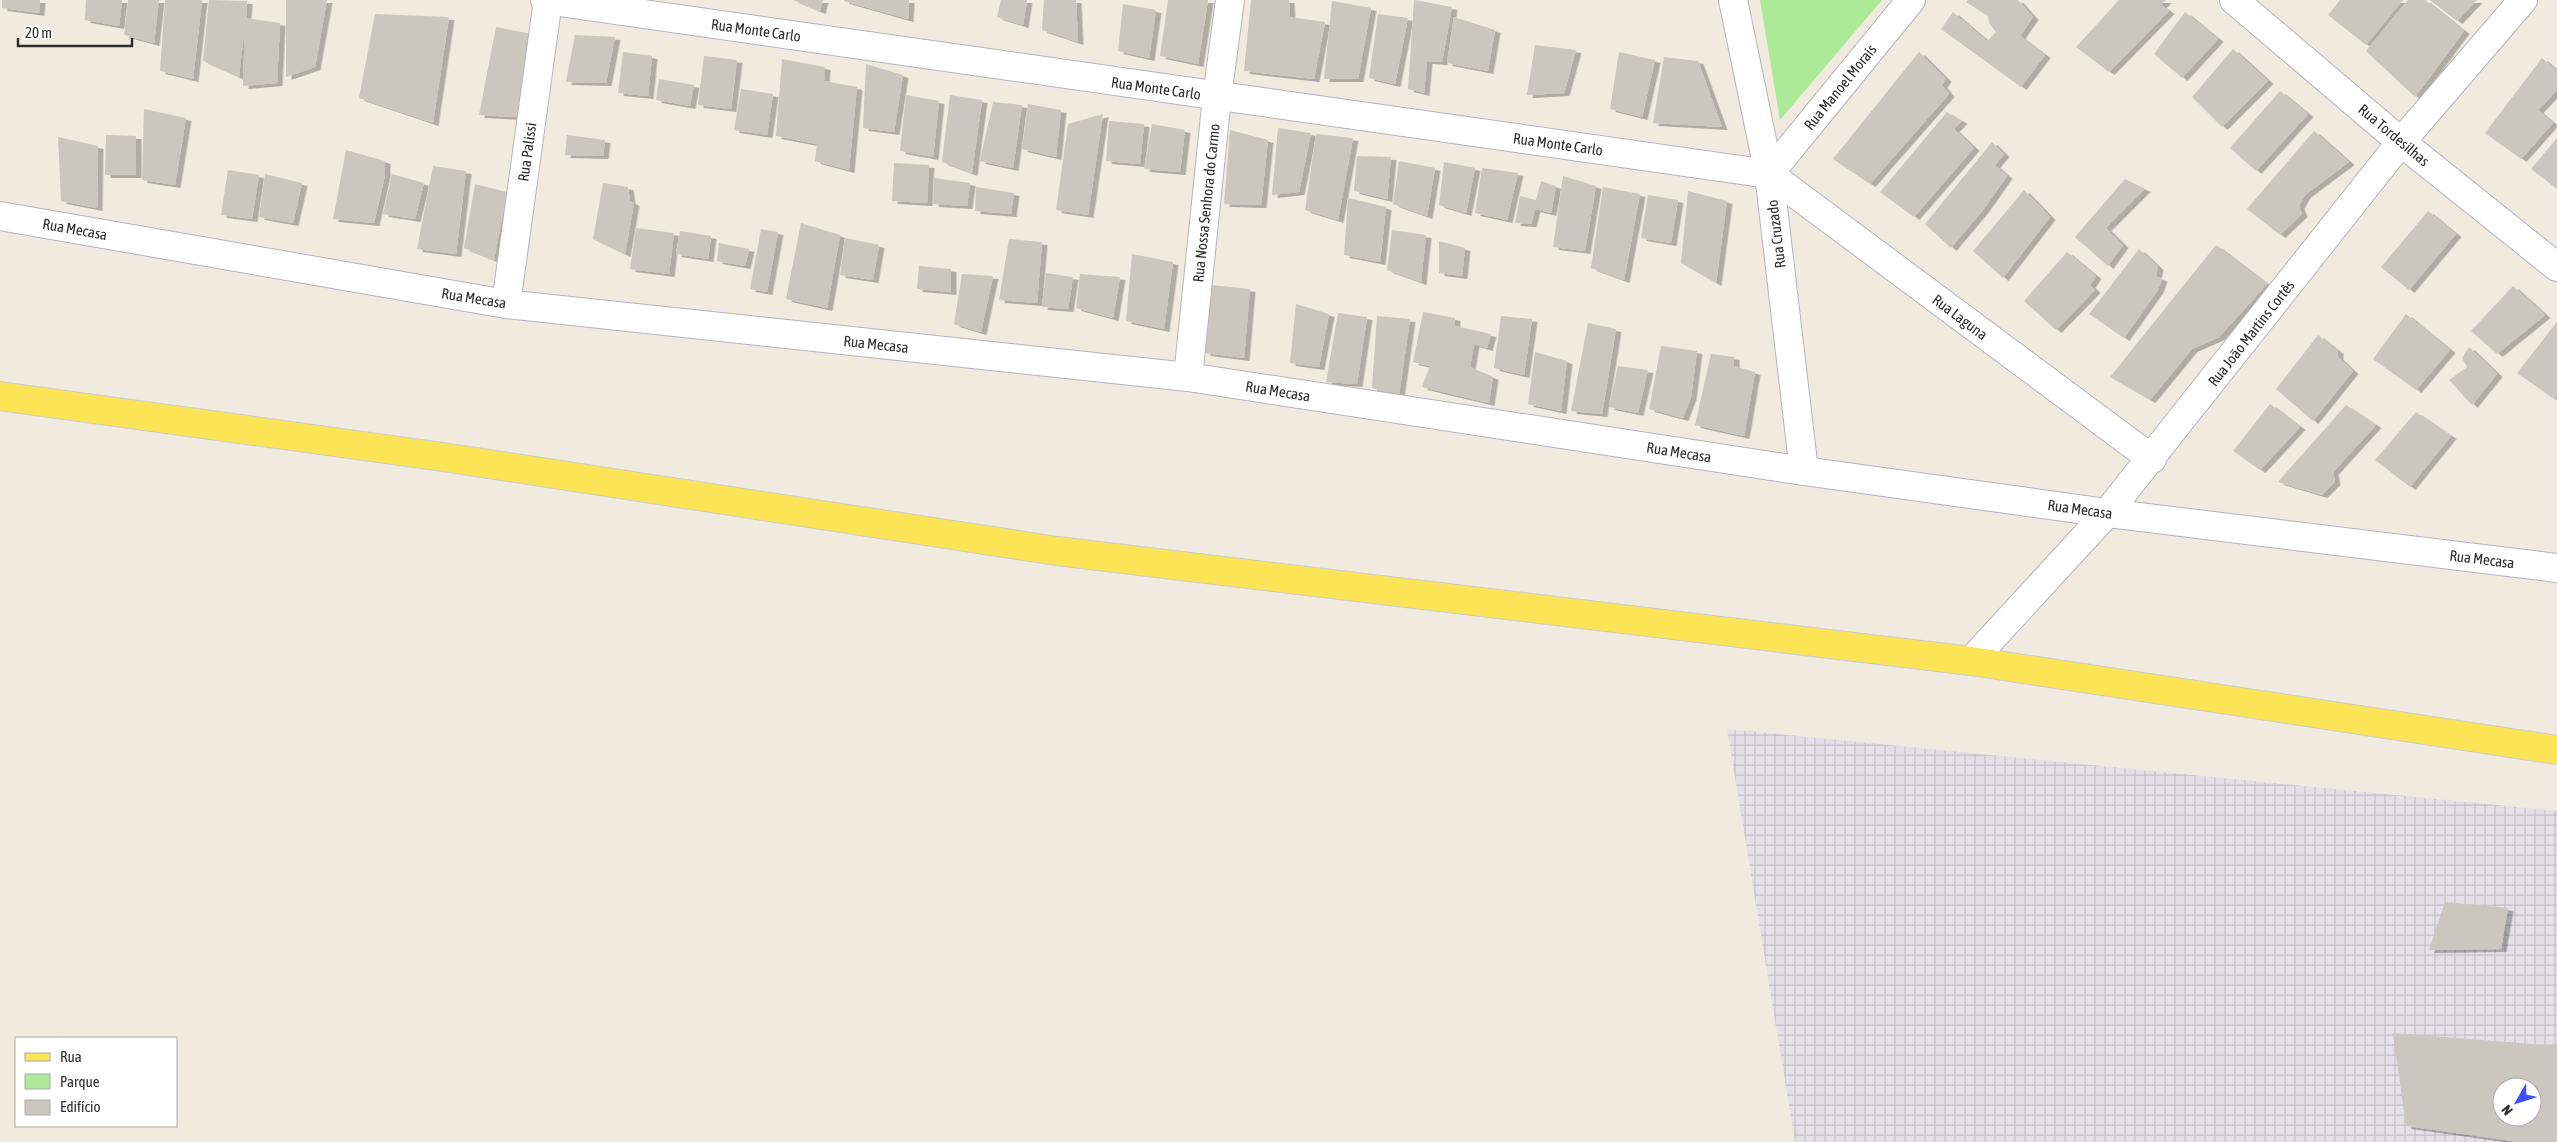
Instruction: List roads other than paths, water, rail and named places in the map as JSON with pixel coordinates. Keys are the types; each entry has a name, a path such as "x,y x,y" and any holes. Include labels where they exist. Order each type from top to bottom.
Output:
{"main road":[{"path":"0,396 443,457 1057,551 1971,660 2557,750"}],"street":[{"name":"Rua Monte Carlo","path":"547,0 1217,97 1769,174"},
{"name":"Rua Palissi","path":"506,304 547,0"},
{"name":"Rua Nossa Senhora do Carmo","path":"1188,377 1217,97 1230,0"},
{"name":"Rua Cruzado","path":"1733,0 1769,174 1804,470"},
{"name":"Rua Manoel Morais","path":"1769,174 1911,0"},
{"name":"Rua Tordesilhas","path":"2234,0 2401,142 2557,267"},
{"name":"Rua João Martins Cortês","path":"1971,660 2107,514 2401,142 2523,0"},
{"name":"Rua Laguna","path":"1769,174 2152,459"},
{"name":"Rua Mecasa","path":"0,216 506,304 1188,377 2107,514 2557,568"}]}
